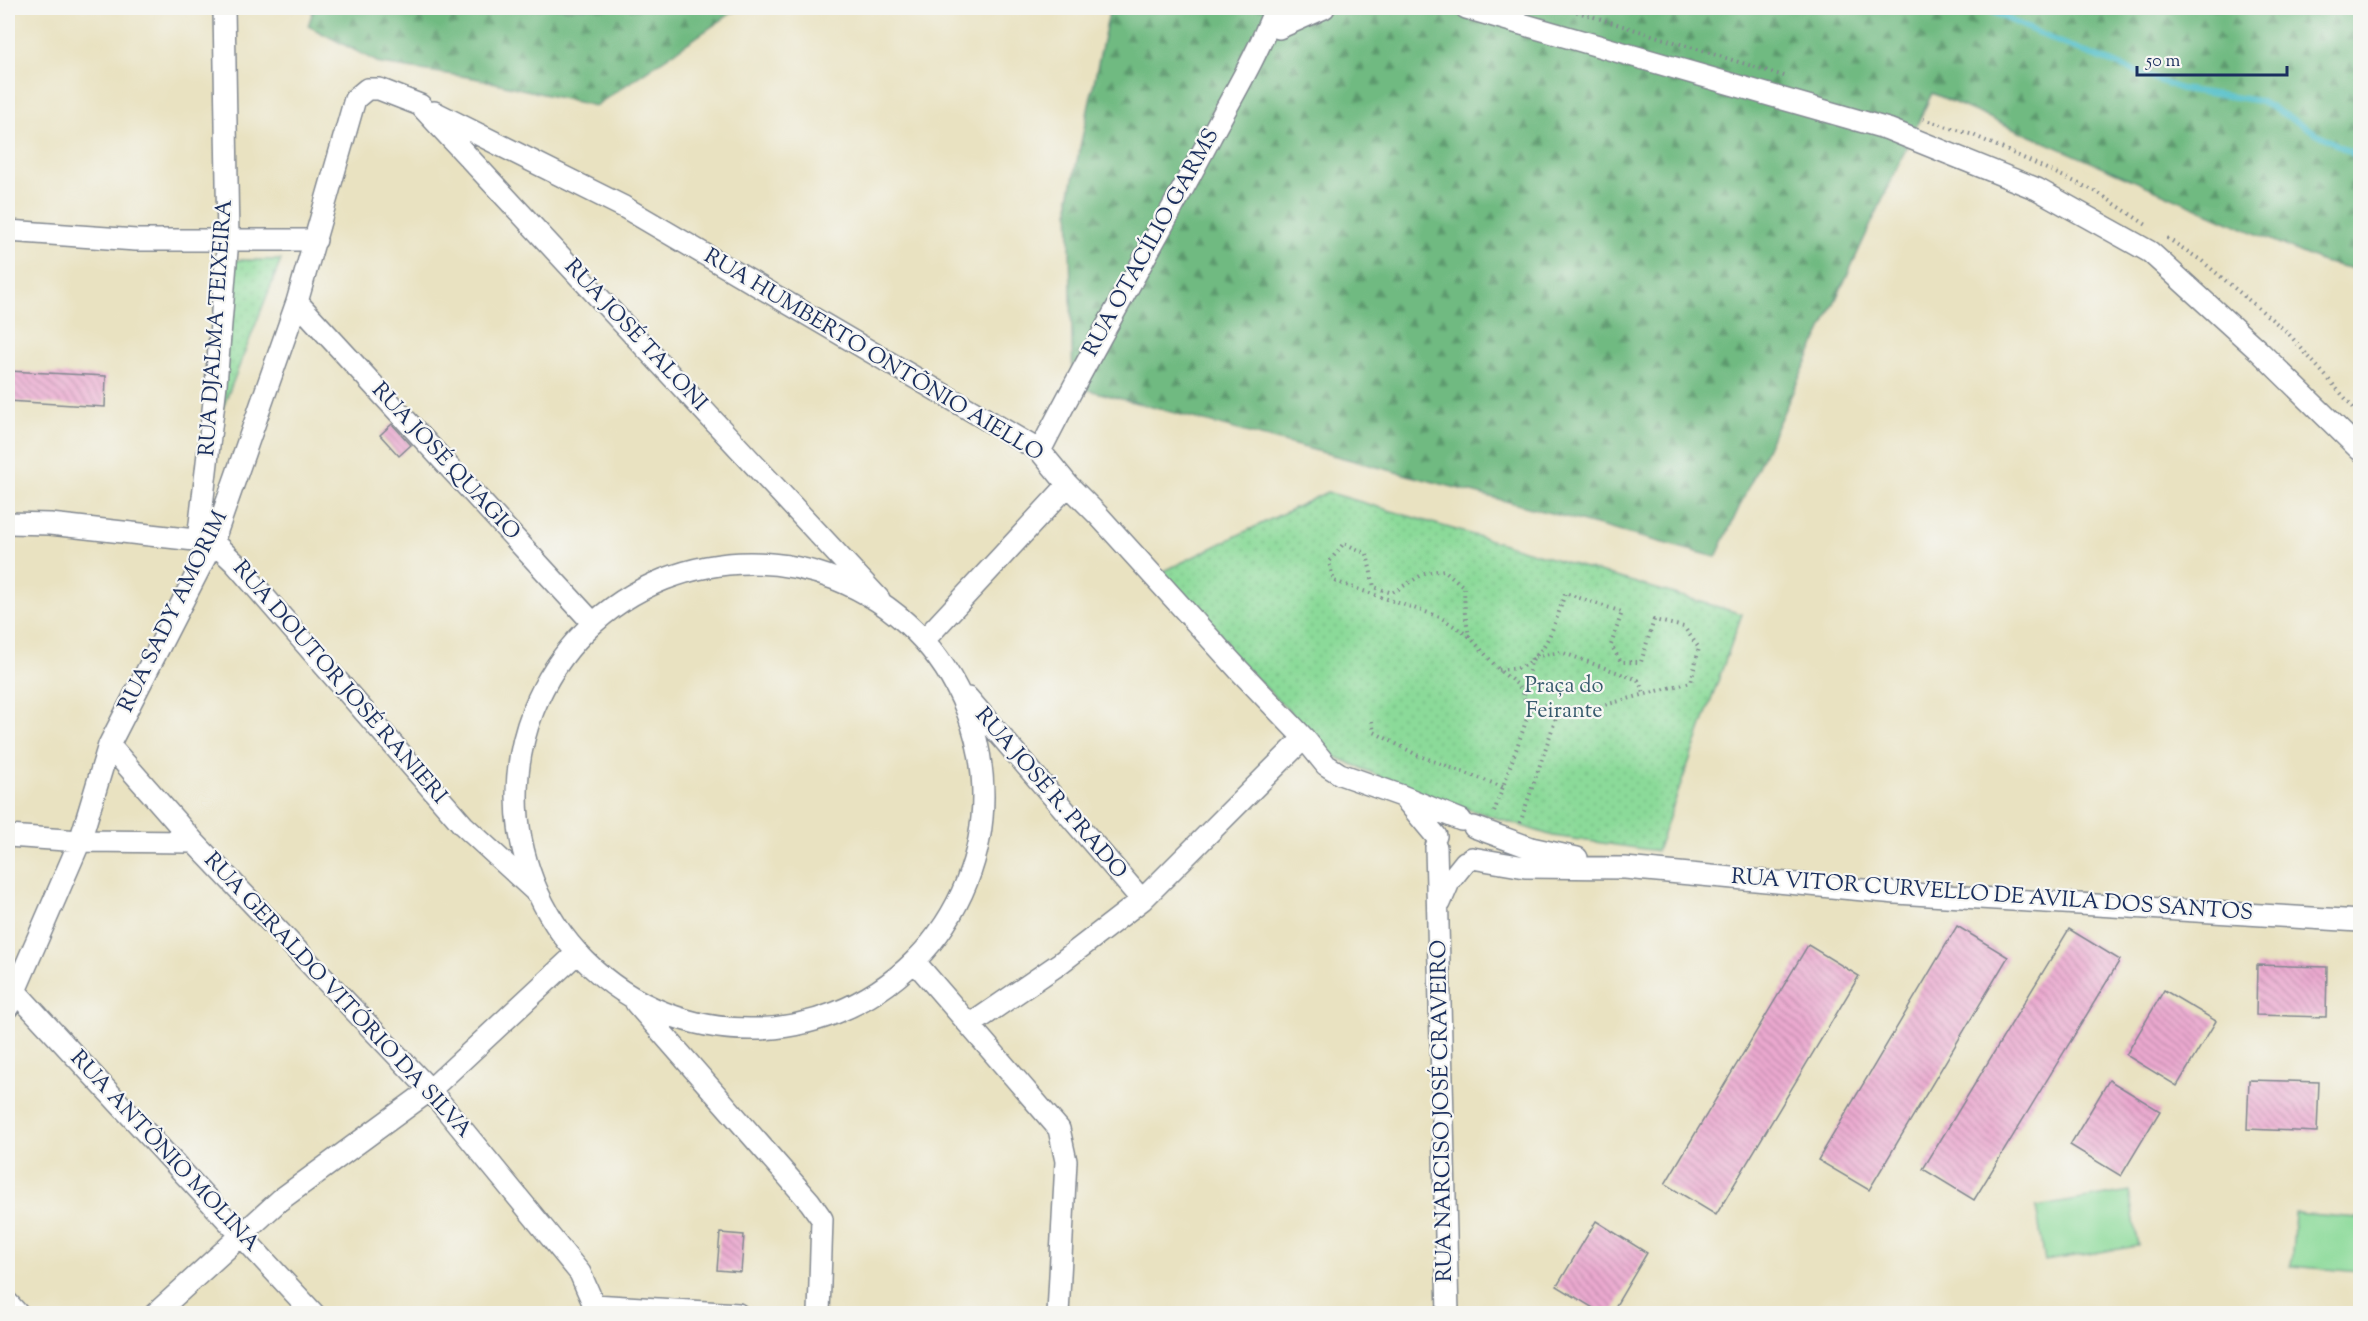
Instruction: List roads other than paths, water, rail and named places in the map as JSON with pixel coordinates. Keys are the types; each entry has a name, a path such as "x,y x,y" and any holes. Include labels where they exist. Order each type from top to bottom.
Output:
{"street":[{"name":"RUA DJALMA TEIXEIRA","path":"206,541 228,239 224,8"},
{"name":"RUA OTACÍLIO GARMS","path":"1040,451 1073,386 1273,24 1298,8"},
{"path":"1273,24 1324,8"},
{"path":"1466,8 1888,129 2037,189 2150,252 2259,351 2361,450"},
{"name":"RUA SADY AMORIM","path":"11,999 80,841 109,745 206,541 297,302 355,99 367,89 380,89"},
{"name":"RUA JOSÉ TALONI","path":"380,89 420,105 879,599"},
{"name":"RUA HUMBERTO ONTÕNIO AIELLO","path":"420,105 624,207 1040,451 1068,485 1304,738 1326,765 1340,774 1402,796"},
{"path":"8,231 136,240 316,240"},
{"name":"RUA JOSÉ QUAGIO","path":"297,302 592,622"},
{"path":"926,639 1068,485"},
{"path":"8,523 50,524 206,541"},
{"name":"RUA DOUTOR JOSÉ RANIERI","path":"206,541 243,572 463,825 536,892"},
{"path":"634,1000 705,1027 781,1029 853,1007 915,962 951,916 975,861 984,803 979,744 959,688 926,639 879,599 809,567 732,561 657,580 592,622 546,679 520,748 517,821 536,892 576,954 634,1000 810,1202 822,1219 819,1314"},
{"name":"RUA JOSÉ R. PRADO","path":"959,688 1142,900"},
{"path":"970,1025 1059,964 1142,900 1304,738"},
{"name":"RUA GERALDO VITÓRIO DA SILVA","path":"109,745 194,842 430,1090 580,1273 595,1310"},
{"path":"1402,796 1475,824"},
{"path":"1402,796 1436,841 1442,857 1453,863 1468,860 1478,848 1475,824"},
{"path":"1436,841 1442,826 1450,821 1475,824"},
{"name":"RUA VITOR CURVELLO DE AVILA DOS SANTOS","path":"1475,824 1531,848 1624,868"},
{"path":"8,836 80,841 194,842"},
{"name":"RUA NARCISO JOSÉ CRAVEIRO","path":"1436,841 1448,1314"},
{"name":"RUA VITOR CURVELLO DE AVILA DOS SANTOS","path":"1468,860 1525,867 1624,868 1896,893 2361,921"},
{"name":"RUA NARCISO JOSÉ CRAVEIRO","path":"1437,909 1449,882 1468,860"},
{"path":"155,1314 280,1200 430,1090 576,954"},
{"path":"915,962 1059,1129 1066,1161 1058,1314"},
{"name":"RUA ANTÔNIO MOLINA","path":"11,999 242,1235 314,1314"},
{"path":"8,1303 18,1314"},
{"path":"595,1310 738,1314"}],"waterway":[{"path":"1984,8 2056,41 2181,89 2260,101 2360,158"}],"park label":[{"name":"Praça do Feirante","path":"1564,700"}]}
